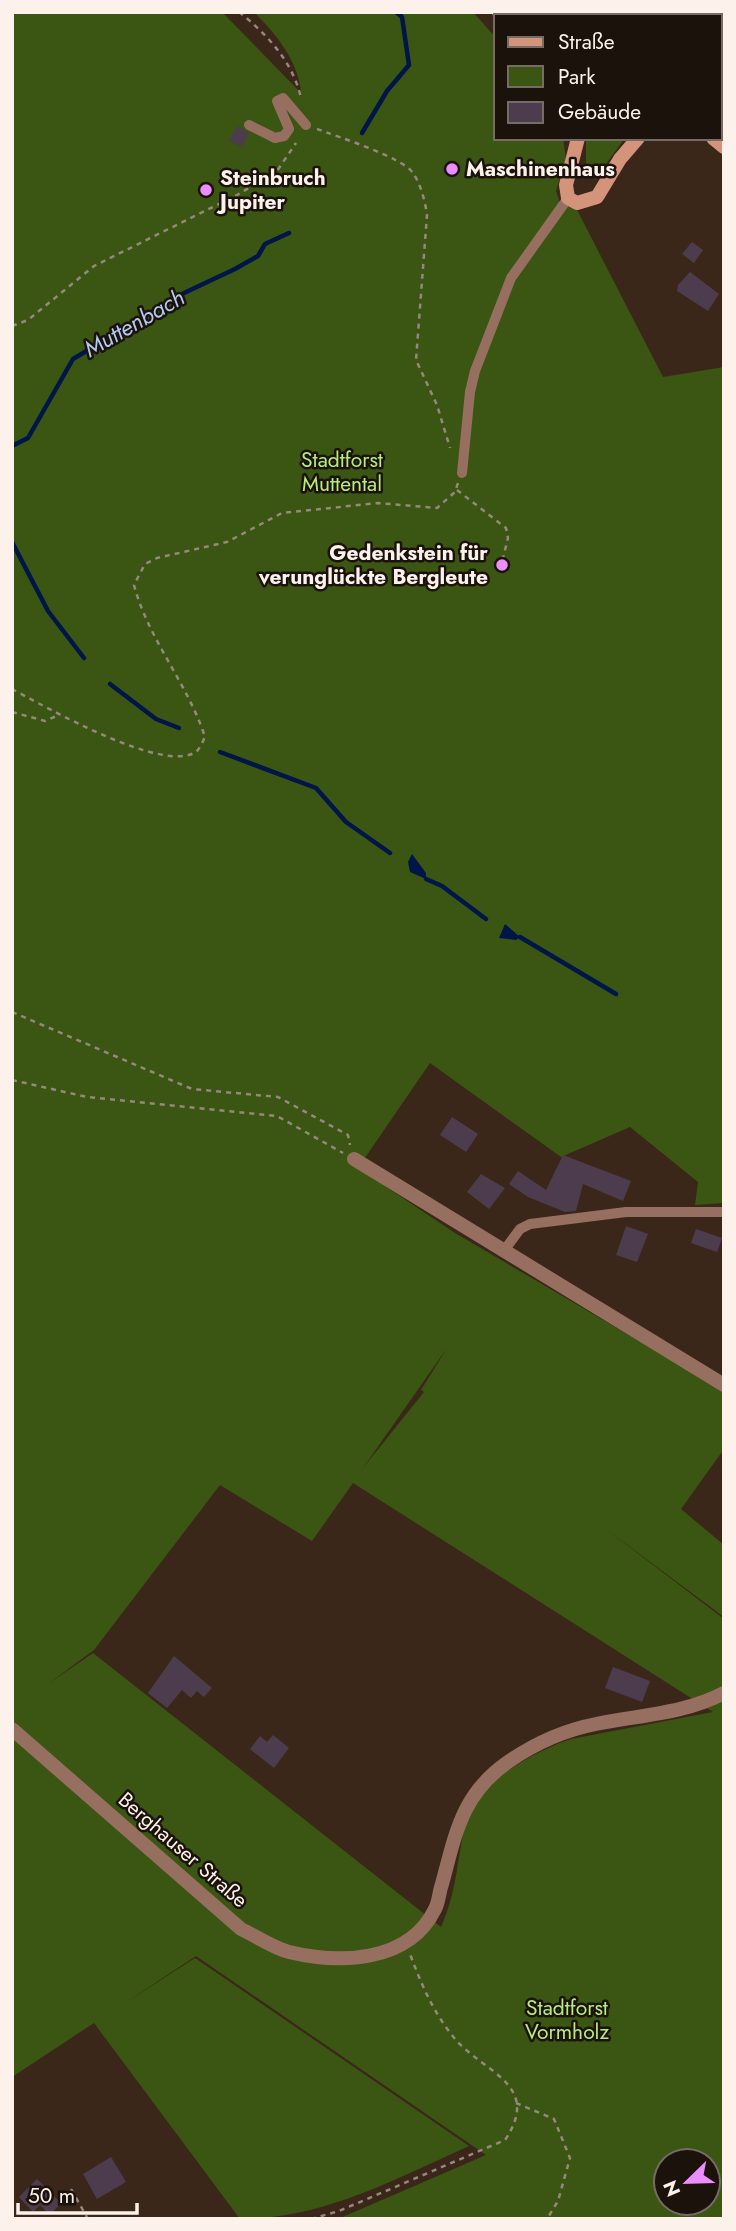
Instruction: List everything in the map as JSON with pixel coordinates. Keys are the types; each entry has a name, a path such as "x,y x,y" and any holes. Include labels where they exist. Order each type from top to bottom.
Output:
{"street":[{"path":"577,140 566,185 568,198 572,202 585,203 597,197 620,159 636,140"},
{"path":"354,1158 503,1252 724,1385"},
{"name":"Berghauser Straße","path":"12,1729 241,1929 286,1951 329,1959 372,1957 406,1942 422,1928 436,1909 454,1834 468,1801 484,1781 505,1764 529,1748 593,1724 693,1707 724,1693"}],"lane":[{"path":"249,125 275,138 285,136 289,129 277,101 283,98 306,125"},
{"path":"462,473 470,392 475,371 511,278 568,198"},
{"path":"503,1252 520,1229 530,1224 626,1212 724,1212"}],"path":[{"path":"12,326 28,320 94,266 237,195 277,171 306,125 292,69 279,51 239,12"},
{"path":"12,689 59,715 140,750 180,757 197,751 205,737 195,706 140,607 134,585 145,564 157,558 227,542 282,513 378,503 437,508 456,489 462,473 446,440 437,405 416,360 427,215 424,199 412,170 386,155 306,125"},
{"path":"456,489 506,528 508,538 502,562"},
{"path":"12,712 44,721 59,715"},
{"path":"12,1012 192,1089 278,1097 348,1135 354,1158"},
{"path":"12,1080 87,1097 277,1116 354,1158"},
{"path":"311,2219 339,2211 505,2140 517,2123 516,2103 509,2082 459,2043 434,2011 406,1942"},
{"path":"516,2103 554,2119 570,2158 558,2201 547,2219"},
{"path":"71,2189 88,2219"}],"green space":[{"name":"Stadtforst Muttental","path":"12,12 222,12 301,93 291,60 278,39 254,12 473,12 494,36 494,140 563,140 566,159 556,191 560,203 575,206 663,377 724,367 724,1203 695,1205 698,1182 630,1127 561,1157 430,1063 358,1168 455,1233 724,1391 724,1449 681,1509 724,1545 724,1617 606,1529 724,1619 724,2219 338,2219 486,2155 196,1956 122,2005 195,1958 469,2146 386,2184 329,2205 271,2217 240,2219 94,2023 12,2077","holes":["447,1348 421,1390 424,1392 363,1468","353,1483 713,1712 571,1739 526,1759 495,1781 472,1805 467,1818 451,1898 441,1927 93,1653 48,1684 94,1650 220,1485 312,1541"]},
{"path":"586,140 624,140 600,172 586,170"}],"water":[{"path":"412,854 426,873 426,879 410,872 408,862"},
{"path":"505,924 520,937 516,940 499,938"}],"building":[{"path":"237,126 249,133 242,147 229,141"},
{"name":"Maschinenhaus","path":"449,159 461,166 456,178 442,171"},
{"path":"692,242 703,250 694,263 682,254"},
{"path":"690,272 719,294 708,311 677,291 678,285"},
{"path":"452,1117 478,1134 466,1152 440,1135"},
{"path":"563,1155 631,1181 623,1201 583,1184 576,1211 565,1212 528,1197 509,1184 518,1171 546,1190"},
{"path":"481,1174 505,1188 489,1209 467,1192"},
{"path":"626,1226 648,1234 637,1262 616,1255"},
{"path":"696,1229 722,1238 717,1252 691,1243"},
{"path":"174,1656 212,1688 204,1697 197,1691 191,1698 182,1690 167,1708 148,1693"},
{"path":"613,1667 650,1681 642,1702 605,1688"},
{"path":"273,1735 289,1748 274,1768 250,1749 260,1736 267,1742"},
{"path":"111,2157 126,2182 97,2199 83,2174"},
{"path":"37,2179 61,2203 50,2215 40,2205 33,2212 19,2197"}],"waterway":[{"name":"Muttenbach","path":"362,133 387,91 409,65 402,17 396,12"},
{"name":"Muttenbach","path":"12,446 28,438 73,359 184,293 258,256 265,244 289,233"},
{"path":"12,542 48,611 84,658"},
{"path":"110,684 156,719 179,728"},
{"path":"220,752 316,788 346,822 390,853"},
{"path":"426,879 442,886 486,919"},
{"path":"520,937 616,994"}],"place":[{"name":"Maschinenhaus","path":"452,169"},
{"name":"Steinbruch Jupiter","path":"206,190"},
{"name":"Gedenkstein für verunglückte Bergleute","path":"502,565"}],"park label":[{"name":"Stadtforst Vormholz","path":"567,2020"}]}
